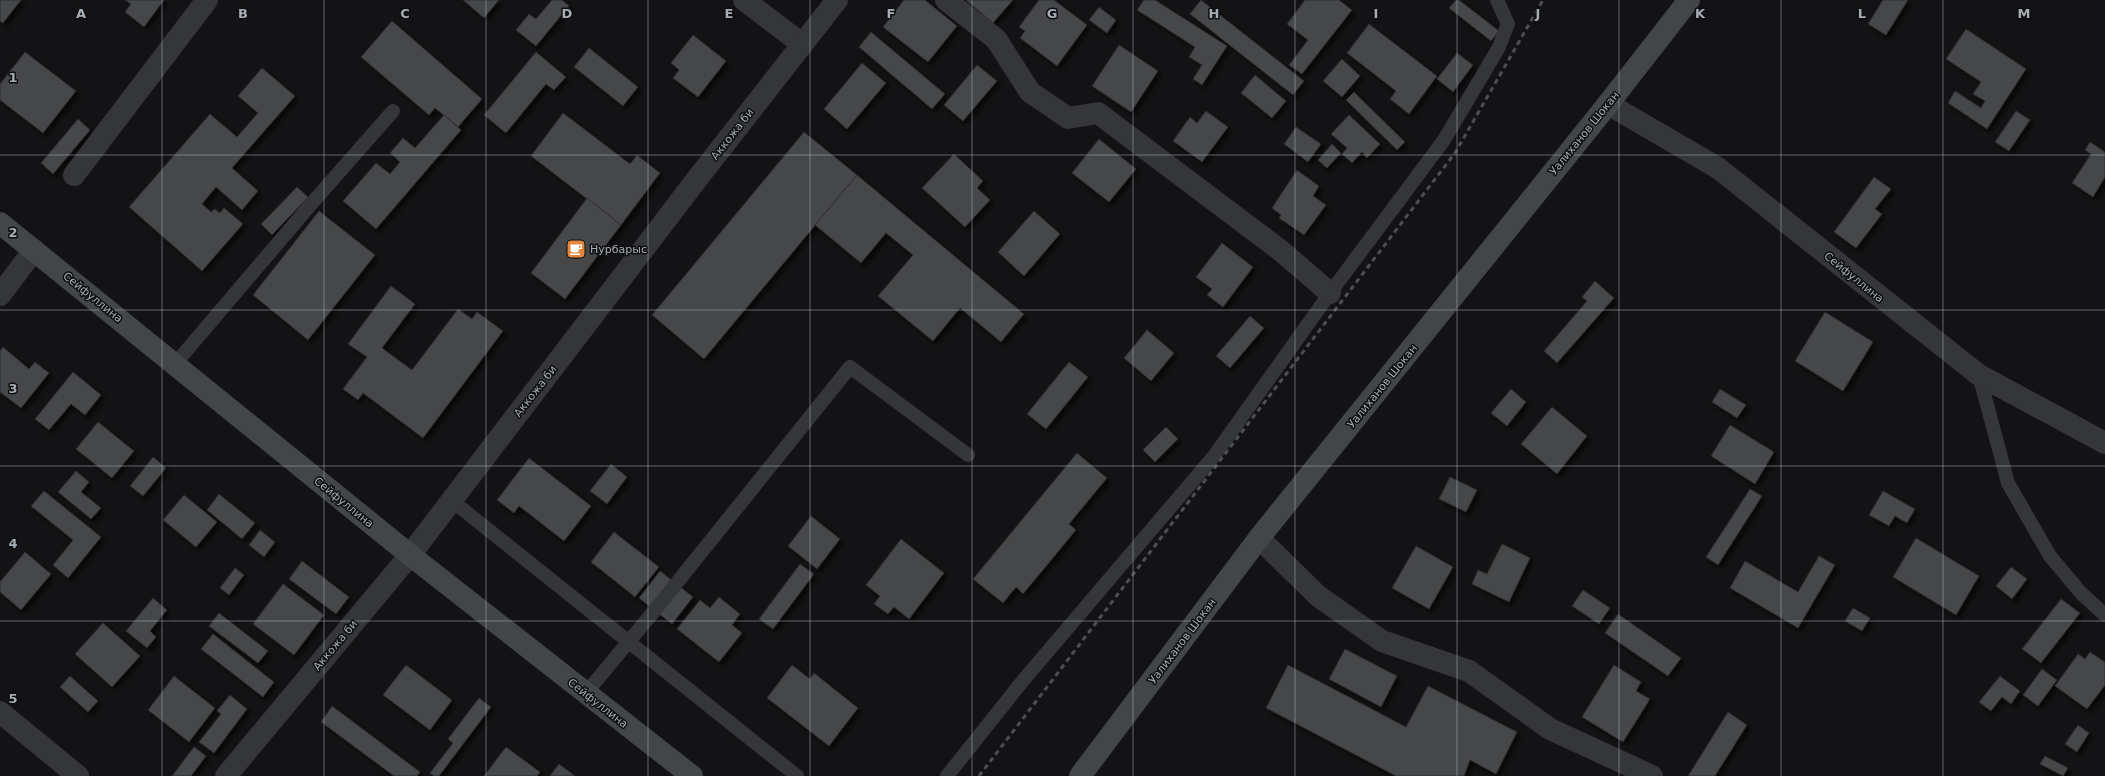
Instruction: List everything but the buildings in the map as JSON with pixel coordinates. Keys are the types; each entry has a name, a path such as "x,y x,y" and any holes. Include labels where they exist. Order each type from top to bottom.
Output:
{"street":[{"path":"74,175 207,0"},
{"path":"744,0 802,44"},
{"name":"Аккожа би","path":"226,776 410,555 837,0"},
{"path":"946,0 996,39 1030,92 1068,118 1098,113 1280,250 1330,294"},
{"name":"Уалиханов Шокан","path":"1080,776 1259,538 1608,104 1689,0"},
{"name":"Сейфуллина","path":"1608,104 1718,168 1980,375 2105,443"},
{"name":"Сейфуллина","path":"0,223 410,555 692,776"},
{"path":"0,295 34,250"},
{"path":"1259,538 1318,596 1382,641 1469,671 1550,729 1652,776"},
{"path":"0,712 78,776"}],"lane":[{"path":"947,776 1021,683 1214,456 1330,294 1444,140 1498,49 1508,24 1497,0"},
{"path":"175,364 312,203 394,111"},
{"path":"586,693 629,642 850,367 968,455"},
{"path":"1980,375 2008,483 2050,556 2081,593 2105,615"},
{"path":"451,500 797,776"}],"railway":[{"path":"979,776 1455,153 1543,0"}],"place":[{"name":"Нурбарыс","path":"576,249"}]}
